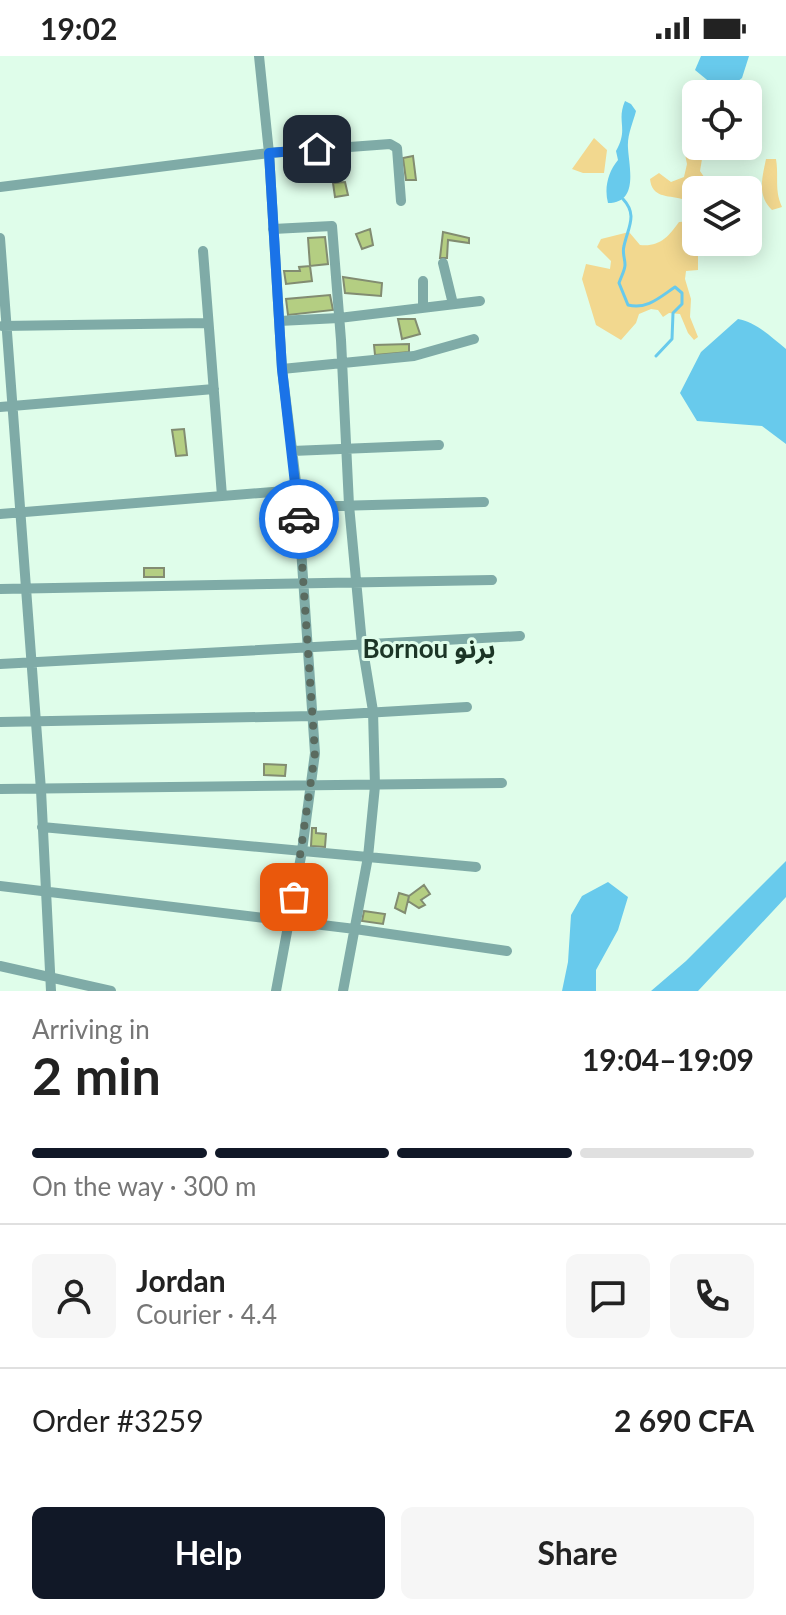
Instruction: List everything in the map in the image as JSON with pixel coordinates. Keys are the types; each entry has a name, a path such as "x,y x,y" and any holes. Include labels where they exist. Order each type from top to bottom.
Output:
{"street":[{"path":"259,56 269,153 282,369 297,490 315,753 302,851 276,991"},
{"path":"0,187 269,153 365,144 394,145 399,157 401,201"},
{"path":"273,229 332,226 349,505 362,644 373,711 375,786 368,857 343,991"},
{"path":"0,238 5,407 20,512 33,664 51,991"},
{"path":"203,251 222,496"},
{"path":"443,263 453,304"},
{"path":"423,281 423,308"},
{"path":"279,321 339,318 480,301"},
{"path":"3,326 208,323"},
{"path":"282,369 414,356 474,339"},
{"path":"5,407 214,389"},
{"path":"292,451 439,445"},
{"path":"0,514 297,490"},
{"path":"298,507 484,502"},
{"path":"0,589 492,580"},
{"path":"0,664 520,636"},
{"path":"0,722 313,716 467,707"},
{"path":"0,789 502,783"},
{"path":"42,827 476,867"},
{"path":"0,886 290,920 507,951"},
{"path":"0,966 111,991"}],"shaded area":[{"path":"594,138 607,150 604,173 583,173 572,169"},
{"path":"766,159 776,159 777,189 782,207 772,210 767,205 762,193"},
{"path":"686,160 702,160 700,171 703,176 684,176"},
{"path":"659,173 671,182 682,178 682,199 657,193 650,179"},
{"path":"682,222 682,256 698,256 698,270 686,271 685,279 691,299 690,317 698,337 694,340 688,333 680,314 669,313 663,317 658,310 651,309 639,314 636,323 621,340 596,325 582,279 586,264 610,269 611,261 597,247 601,239 629,232 640,245 658,243"}],"water":[{"path":"701,56 749,56 739,80 707,80 695,70"},
{"path":"625,101 636,111 628,143 630,183 624,197 608,203 608,180 618,160 616,151 622,136"},
{"path":"738,319 757,327 786,349 786,444 762,426 697,421 680,393 701,352"},
{"path":"786,861 786,897 698,991 651,991 686,961"},
{"path":"608,882 628,897 618,930 596,970 596,991 562,991 568,962 571,915 582,896"}],"building":[{"path":"413,156 416,180 406,180 403,158"},
{"path":"345,157 344,177 329,179 326,158"},
{"path":"345,182 348,195 335,197 333,183"},
{"path":"370,229 373,245 362,249 356,234"},
{"path":"443,232 469,238 469,243 448,240 447,258 440,258"},
{"path":"325,237 328,264 310,266 308,238"},
{"path":"310,266 312,281 286,284 284,271 300,271 299,267"},
{"path":"343,277 382,283 381,296 345,293"},
{"path":"330,295 333,310 288,315 286,299"},
{"path":"398,319 415,319 420,334 402,339"},
{"path":"409,344 409,352 375,355 374,345"},
{"path":"184,429 187,455 176,456 172,430"},
{"path":"276,494 283,494 285,527 278,527"},
{"path":"144,568 164,568 164,577 144,577"},
{"path":"264,764 286,765 285,776 264,775"},
{"path":"312,828 316,828 316,833 326,834 325,847 311,846"},
{"path":"424,885 430,894 421,900 425,905 419,908 408,901 409,896"},
{"path":"399,893 409,896 405,913 395,908"},
{"path":"364,911 385,914 383,924 362,921"}],"waterway":[{"path":"623,199 631,216 623,249 625,267 619,283 628,305 647,304 675,287 682,293 682,304 673,313 672,339 656,356"}],"way so far":[{"path":"294,897 315,753 299,519"}],"district":[{"name":"Bornou برنو","path":"429,648"}],"route":[{"path":"299,519 282,369 269,153 317,149"}]}
